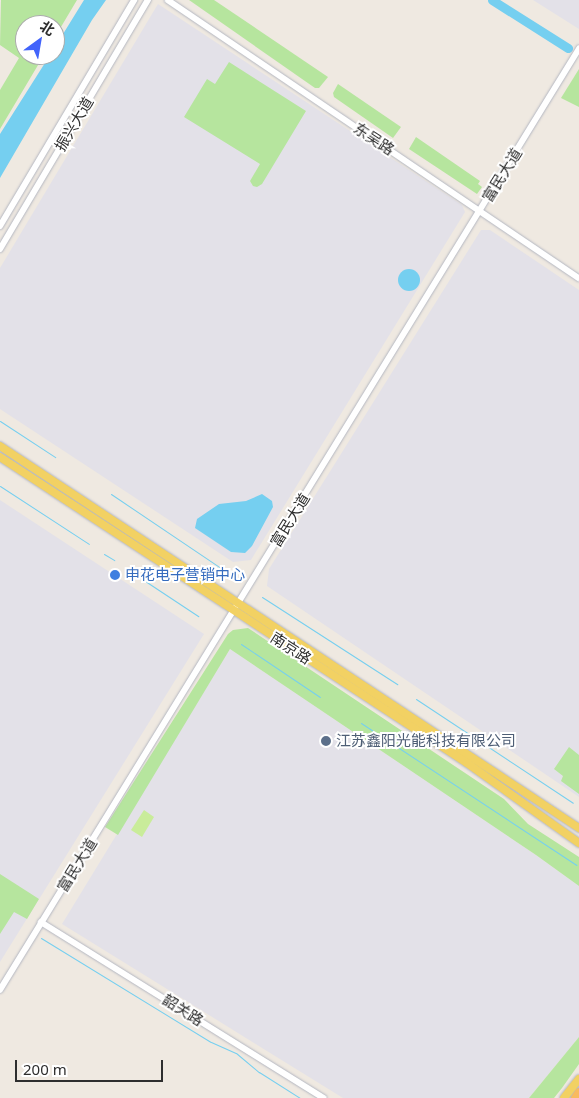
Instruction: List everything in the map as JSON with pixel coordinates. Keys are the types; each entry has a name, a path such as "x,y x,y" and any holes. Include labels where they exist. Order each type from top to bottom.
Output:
{"highway":[{"path":"575,1098 579,1092"}],"main road":[{"name":"振兴大道","path":"0,226 134,0"},
{"name":"振兴大道","path":"0,249 148,0"},
{"name":"南京路","path":"0,446 467,763 579,843"},
{"name":"南京路","path":"0,457 579,828"},
{"path":"564,1098 579,1079"}],"street":[{"name":"东吴路","path":"168,0 579,278"},
{"name":"富民大道","path":"0,990 579,49"},
{"name":"韶关路","path":"41,922 324,1098"}],"shaded area":[{"path":"533,0 579,0 579,29"},
{"path":"158,4 462,205 465,212 251,560 233,562 0,409 0,268"},
{"path":"481,230 490,230 579,290 579,797 267,586 269,569"},
{"path":"0,500 204,634 0,962"},
{"path":"230,649 579,886 579,1037 529,1098 343,1098 62,924"}],"green space":[{"path":"1,0 77,0 65,20 65,15 15,15 15,55 0,45"},
{"path":"189,0 214,0 328,77 319,88 315,88"},
{"path":"229,62 306,111 262,184 257,187 253,186 250,181 260,164 184,117 207,79 215,84"},
{"path":"15,65 38,65 0,129 0,90"},
{"path":"579,69 579,107 561,98"},
{"path":"338,84 401,127 393,138 334,97 333,93"},
{"path":"416,137 480,181 478,184 482,187 477,194 409,149"},
{"path":"248,628 504,799 528,824 579,857 579,886 230,649 118,835 105,827 228,634 233,630"},
{"path":"569,747 579,755 579,794 561,781 563,776 554,769"},
{"path":"144,810 154,817 142,837 131,830"},
{"path":"0,874 39,899 27,919 14,912 0,934"},
{"path":"579,1037 579,1064 554,1098 529,1098"}],"water":[{"path":"84,0 106,0 92,20 0,178 0,134 44,65 65,65 65,31"},
{"path":"409,269 419,276 420,280 413,290 409,291 399,284 398,280 405,270"},
{"path":"262,494 272,501 273,507 252,546 245,553 231,552 195,528 197,519 219,504 246,501"}],"waterway":[{"path":"492,0 568,48"},
{"path":"0,421 55,457"},
{"path":"0,486 89,544"},
{"path":"111,494 225,571"},
{"path":"104,554 114,560"},
{"path":"130,571 198,616"},
{"path":"262,597 397,684"},
{"path":"241,644 320,697"},
{"path":"416,699 573,803"},
{"path":"361,723 576,865"},
{"path":"41,938 211,1042 236,1053 259,1072 300,1098"}],"place":[{"name":"申花电子营销中心","path":"115,575"},
{"name":"江苏鑫阳光能科技有限公司","path":"326,741"}]}
